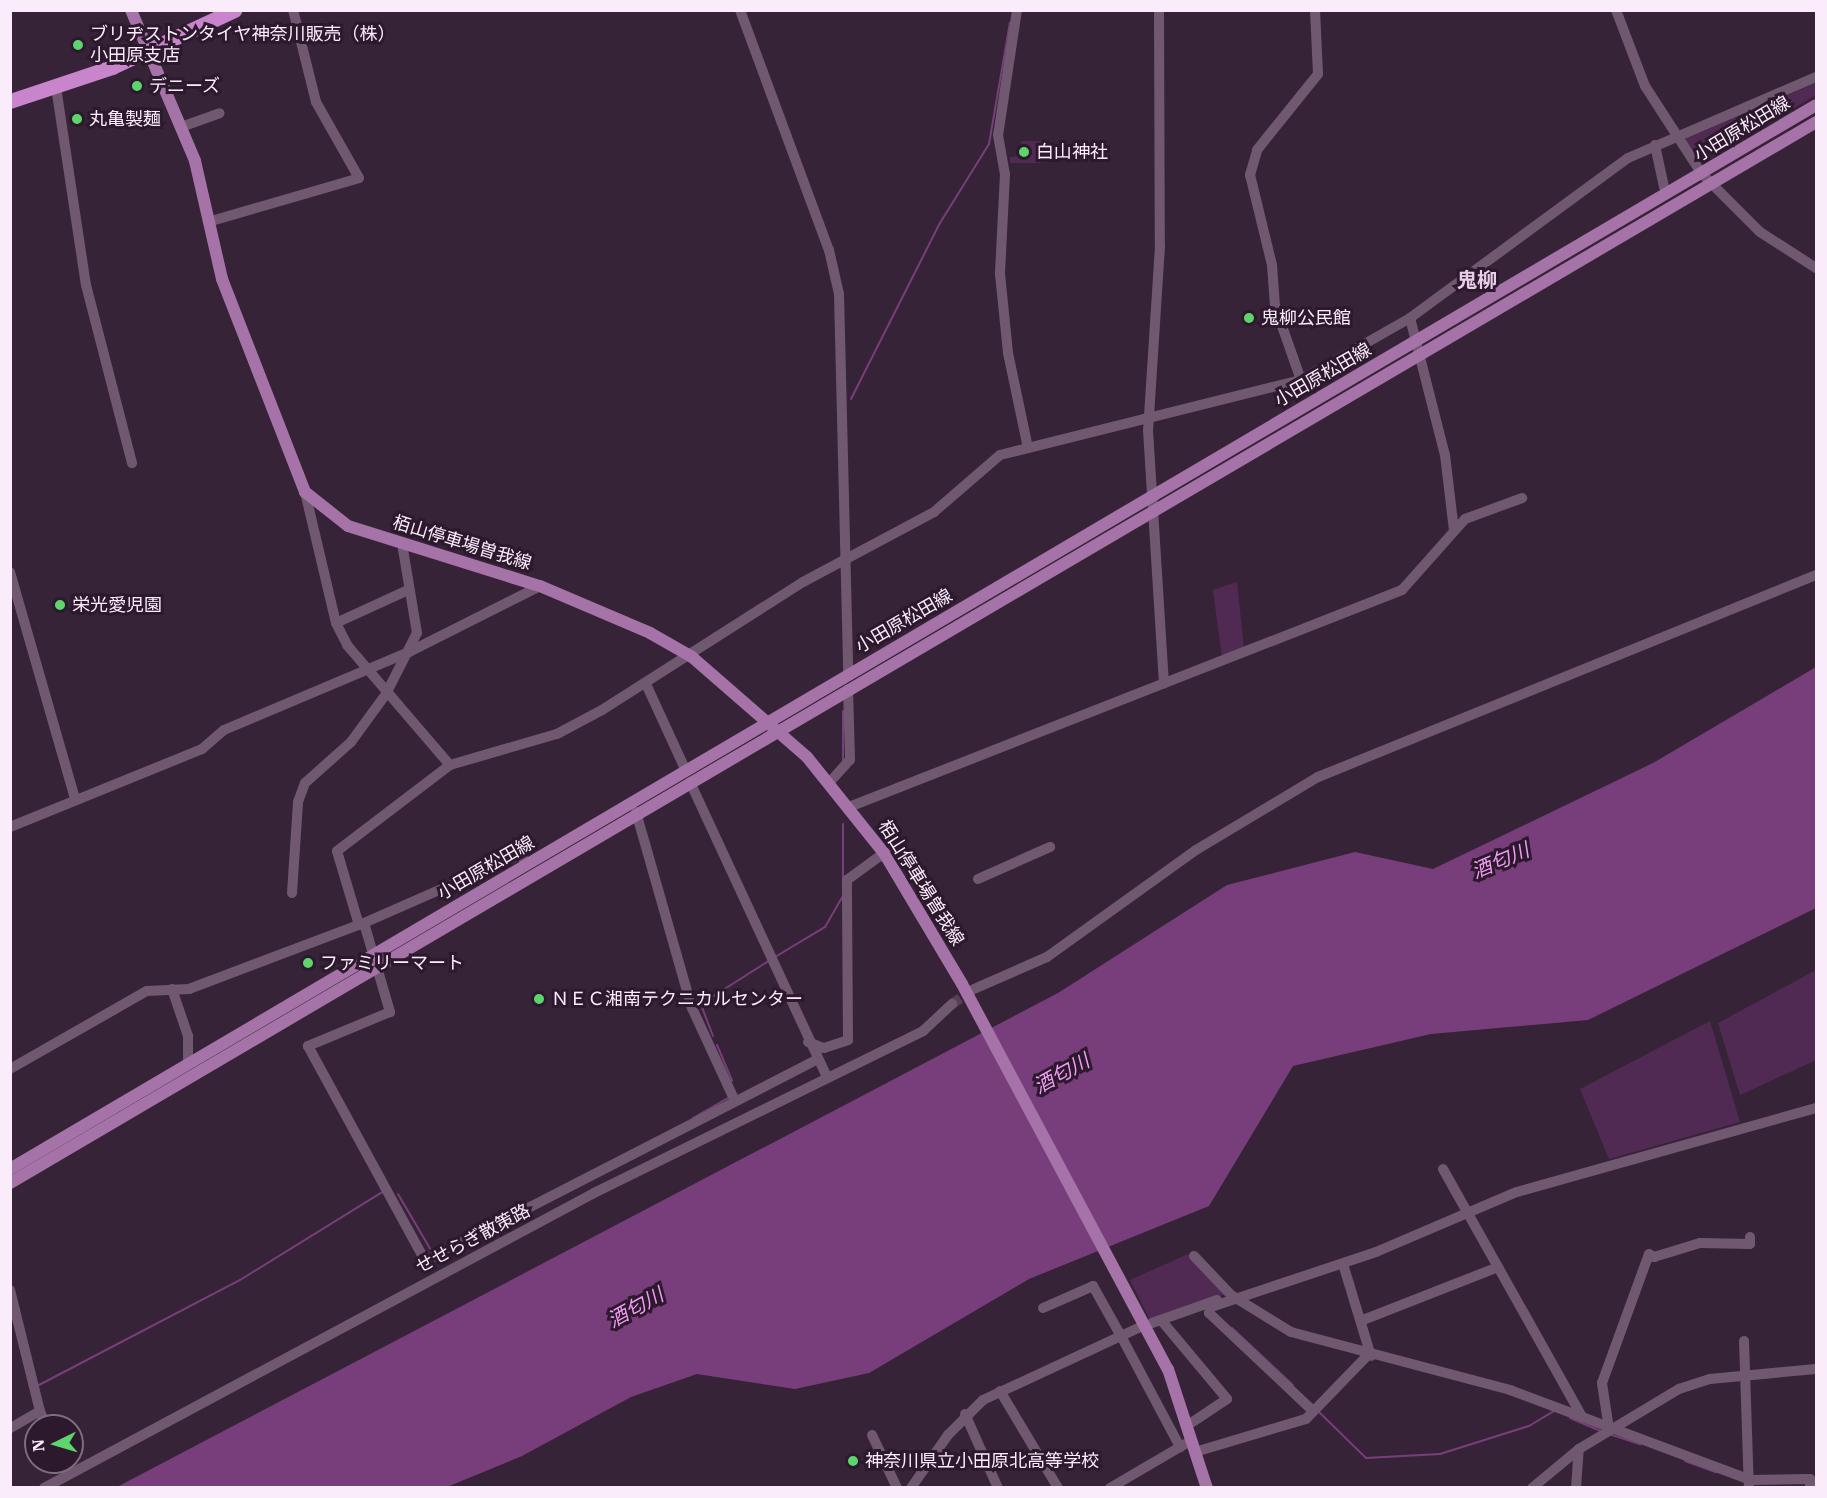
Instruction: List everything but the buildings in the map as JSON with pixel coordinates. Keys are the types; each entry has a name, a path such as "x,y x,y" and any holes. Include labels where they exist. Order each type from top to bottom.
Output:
{"highway":[{"path":"10,101 56,87 147,52 234,10"}],"main road":[{"path":"131,10 195,161 208,222 229,300 305,492"},
{"name":"小田原松田線","path":"10,1182 375,961 526,865 688,776 773,726 848,675 1153,496 1418,347 1706,178 1816,105"},
{"name":"小田原松田線","path":"1706,178 1816,122"},
{"name":"小田原松田線","path":"773,726 848,689 1152,510 1418,347"},
{"name":"栢山停車場曽我線","path":"305,492 348,526 540,586 650,633 692,657 773,726 831,785 884,853 968,987 1168,1369 1188,1425"},
{"name":"小田原松田線","path":"10,1169 188,1065 636,812 688,776"},
{"path":"1188,1425 1189,1446 1207,1488"}],"street":[{"path":"208,222 359,178 316,102 292,10"},
{"path":"740,10 829,250 839,294 849,556 848,675"},
{"path":"1017,10 998,135 1005,174 1000,274 1008,353 1028,448"},
{"path":"1160,10 1160,246 1149,421 1152,510 1164,682"},
{"path":"1301,380 1275,306 1272,265 1250,175 1257,150 1318,74 1315,10"},
{"path":"1616,10 1645,86 1674,137 1706,178 1760,232 1816,268"},
{"path":"816,1060 766,1081 735,1101 425,1261 308,1046 390,1012 337,851 450,765 557,734 646,684 849,556 934,512 1000,456 1149,421 1301,380 1410,318 1615,167 1655,145 1816,77"},
{"path":"56,87 86,285 132,463"},
{"path":"181,127 220,113"},
{"path":"1655,145 1664,187"},
{"path":"1410,318 1444,455 1454,530"},
{"path":"305,492 336,623 386,694 450,765"},
{"path":"848,806 1402,590 1465,519 1522,498"},
{"path":"292,893 298,802 305,783 351,742 386,694 417,633 408,590 402,543"},
{"path":"10,572 75,798"},
{"path":"968,987 1047,957 1204,844 1318,777 1816,575"},
{"path":"10,827 75,798 202,749 224,730 409,652 540,586"},
{"path":"336,623 408,590"},
{"path":"646,684 816,1060 826,1075"},
{"path":"831,785 850,760 848,689"},
{"path":"636,812 692,1008 713,1041 735,1101"},
{"path":"978,879 1050,847"},
{"path":"808,1042 824,1048 848,1040 847,880 884,853"},
{"path":"10,1069 147,991 189,989 361,924 521,854 526,865"},
{"path":"172,989 188,1036 188,1065"},
{"name":"せせらぎ散策路","path":"44,1488 826,1075 923,1031 952,1004"},
{"path":"1188,1425 1227,1399 1156,1322 1343,1264 1517,1192 1816,1108"},
{"path":"1443,1169 1582,1417"},
{"path":"1607,1431 1602,1383 1649,1254 1654,1257 1700,1242 1750,1244 1750,1237"},
{"path":"1194,1256 1234,1297 1291,1332 1369,1356 1510,1390 1582,1417 1607,1431 1749,1482 1810,1479 1810,1488"},
{"path":"1343,1264 1364,1320 1369,1356"},
{"path":"1364,1320 1498,1267"},
{"path":"1043,1308 1093,1286 1189,1446"},
{"path":"10,1290 41,1414"},
{"path":"1210,1305 1209,1313 1313,1411"},
{"path":"911,1488 965,1414 1000,1391 1138,1328"},
{"path":"1744,1341 1749,1482"},
{"path":"1110,1488 1189,1446 1293,1426 1313,1411 1369,1356"},
{"path":"1532,1488 1579,1449 1679,1389 1744,1376 1816,1369"},
{"path":"1000,1391 1058,1488"},
{"path":"10,1428 40,1411"},
{"path":"965,1414 998,1488"},
{"path":"872,1436 897,1488"},
{"path":"1576,1488 1579,1449"}],"shaded area":[{"path":"1816,83 1816,95 1709,158 1696,158 1683,140"},
{"path":"1021,141 1042,141 1041,163 1010,163 1010,157 1021,156"},
{"path":"1237,582 1244,649 1222,658 1213,590"},
{"path":"1816,970 1816,1060 1740,1095 1718,1023"},
{"path":"1710,1021 1740,1122 1609,1159 1580,1089"},
{"path":"1188,1254 1226,1294 1150,1320 1130,1280"}],"water":[{"name":"酒匂川","path":"1816,667 1816,908 1588,1020 1431,1034 1293,1066 1209,1206 1029,1279 869,1373 795,1389 697,1374 631,1397 522,1456 447,1487 115,1488 1058,993 1227,885 1355,852 1433,869 1653,763"}],"waterway":[{"path":"851,399 940,223 989,144 1010,23"},
{"path":"843,711 843,762"},
{"path":"843,824 843,879"},
{"path":"775,957 825,927 842,897"},
{"path":"713,1036 701,1004 770,960"},
{"path":"717,1045 732,1081"},
{"path":"693,1118 728,1098"},
{"path":"39,1385 240,1280 384,1191"},
{"path":"398,1194 432,1252"},
{"path":"1232,1328 1293,1385"},
{"path":"1318,1411 1366,1458 1440,1454 1529,1426 1554,1411"},
{"path":"1570,1418 1601,1431"},
{"path":"1609,1434 1640,1444"},
{"path":"1685,1461 1716,1472"}],"tunnel":[{"path":"952,1004 974,989"}],"place":[{"name":"ブリヂストンタイヤ神奈川販売（株） 小田原支店","path":"78,45"},
{"name":"デニーズ","path":"137,86"},
{"name":"丸亀製麺","path":"77,119"},
{"name":"白山神社","path":"1024,152"},
{"name":"鬼柳公民館","path":"1249,318"},
{"name":"栄光愛児園","path":"60,605"},
{"name":"ファミリーマート","path":"308,963"},
{"name":"ＮＥＣ湘南テクニカルセンター","path":"539,999"},
{"name":"神奈川県立小田原北高等学校","path":"853,1461"}],"district":[{"name":"鬼柳","path":"1477,279"}]}
